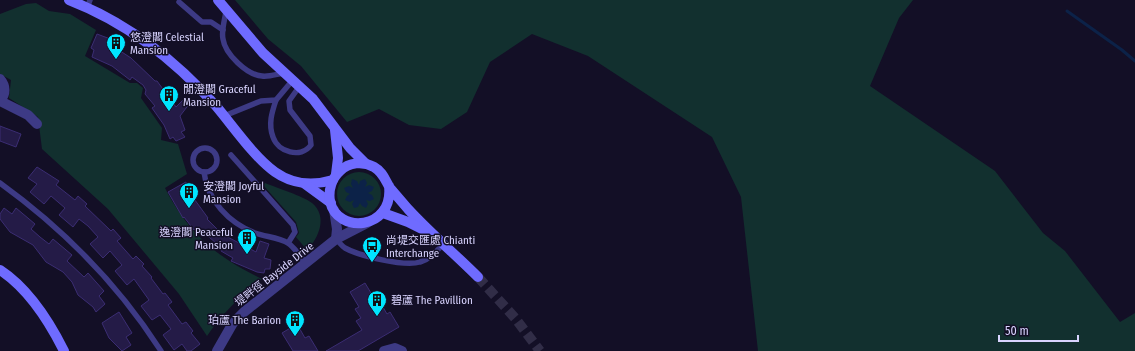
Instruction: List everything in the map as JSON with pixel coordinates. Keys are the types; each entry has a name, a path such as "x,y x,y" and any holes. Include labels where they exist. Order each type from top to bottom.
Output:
{"street":[{"path":"69,0 88,4 153,47 200,88 262,161 275,172 290,180 314,184 335,177 347,166 364,163"},
{"path":"218,0 263,53 313,99 350,148 364,163 380,171 389,186 410,211 478,277"},
{"path":"0,79 3,83 5,92 0,101 28,115 37,124"},
{"path":"335,128 338,143 335,177 330,194 337,229 336,239"},
{"path":"303,183 313,189 347,220 356,223 366,223 376,219 383,213 388,204 390,195 389,186"},
{"path":"383,213 408,222 444,243"},
{"name":"堤畔徑 Bayside Drive","path":"217,351 233,323 244,312 307,264 336,239 366,223"},
{"path":"0,270 22,288 58,338 64,351"},
{"path":"384,351 395,348 402,351"}],"lane":[{"path":"179,2 202,22 211,22 224,30"},
{"path":"226,11 222,38 226,49 252,74 262,76 284,73"},
{"path":"296,84 289,101 290,110 310,136 311,145 307,151 300,154 291,152 281,147 273,139 270,127 276,100 296,84"},
{"path":"224,116 261,101 276,100"},
{"path":"204,148 211,150 217,160 212,170 204,172 197,169 193,162 194,154 204,148"},
{"path":"231,156 293,226 295,232 288,244"},
{"path":"204,172 205,183 211,196 221,210 244,228 288,244 307,264"},
{"path":"0,183 47,219 92,260 131,306 161,351"},
{"path":"336,239 346,248 367,255 391,261 411,263 419,263 428,258 444,243"}],"green space":[{"path":"235,0 913,0 899,18 870,86 995,171 1043,233 1065,251 1120,322 1135,313 1135,351 758,351 741,197 712,137 588,56 532,34 490,62 467,112 441,129 409,125 379,109 347,122 301,66 268,39"},
{"path":"36,3 49,11 70,14 96,30 85,56 130,83 137,83 143,88 141,98 162,128 161,140 178,144 187,174 165,188 183,218 205,242 217,252 246,271 262,279 232,305 207,336 179,294 108,209 42,149 38,117 9,98 11,80 0,74 0,14 26,4"},
{"path":"355,172 363,172 375,178 381,190 381,198 375,210 363,216 355,216 343,210 337,198 337,190 343,178"},
{"path":"265,183 303,198 317,208 321,220 320,227 315,239 307,250 296,237 299,233 296,222 263,185"}],"water":[{"path":"352,179 357,181 359,185 360,181 365,179 367,183 365,187 369,185 374,187 372,191 368,193 372,195 374,199 370,201 366,200 368,204 366,208 360,203 358,207 354,208 352,204 354,200 350,202 345,200 350,194 346,192 344,188 349,186 353,188 351,184"}],"building":[{"path":"97,34 113,40 111,45 131,58 155,81 157,81 176,107 185,98 190,103 180,116 185,130 181,132 185,137 176,141 173,137 170,139 164,125 152,108 155,106 145,94 146,90 143,85 132,77 130,80 112,66 92,57 94,50 91,48"},
{"path":"0,126 21,134 16,147 0,141"},
{"path":"37,167 59,181 56,185 75,200 78,196 87,204 85,206 111,231 113,229 121,238 117,241 133,259 136,256 144,264 142,266 152,277 151,278 163,294 165,293 172,302 168,305 182,324 186,322 193,331 191,333 200,344 191,351 187,351 182,344 174,350 163,335 171,329 160,315 152,320 141,306 149,300 134,279 127,285 115,271 122,265 110,251 103,258 90,244 98,237 88,226 79,219 73,227 59,215 65,208 51,196 44,204 30,192 37,184 28,178"},
{"path":"186,182 192,196 208,218 207,219 222,234 256,252 260,241 269,244 264,258 271,260 270,269 265,269 264,273 257,272 231,261 233,258 221,251 222,248 197,227 194,230 184,217 183,218 168,192"},
{"path":"4,208 12,214 16,208 35,224 31,229 40,237 49,244 53,239 72,255 67,261 84,277 88,273 104,291 99,296 105,304 96,312 93,307 78,295 72,282 63,272 46,262 33,245 10,232 0,219 0,214"},
{"name":"碧蘆 The Pavillion","path":"365,283 374,298 377,297 387,314 390,312 399,327 358,351 326,351 362,330 356,321 361,318 355,309 359,307 350,292"},
{"path":"119,312 132,333 126,337 131,345 122,351 109,338 102,323"},
{"name":"珀蘆 The Barion","path":"297,324 305,338 309,336 318,351 293,351 282,333"}],"waterway":[{"path":"1067,11 1135,61"}],"tunnel":[{"path":"478,277 515,318 540,351"}],"place":[{"name":"悠澄閣 Celestial Mansion","path":"116,60"},
{"name":"閒澄閣 Graceful Mansion","path":"169,112"},
{"name":"安澄閣 Joyful Mansion","path":"189,209"},
{"name":"逸澄閣 Peaceful Mansion","path":"247,255"},
{"name":"尚堤交匯處 Chianti Interchange","path":"372,263"},
{"name":"碧蘆 The Pavillion","path":"377,317"},
{"name":"珀蘆 The Barion","path":"295,337"}]}
